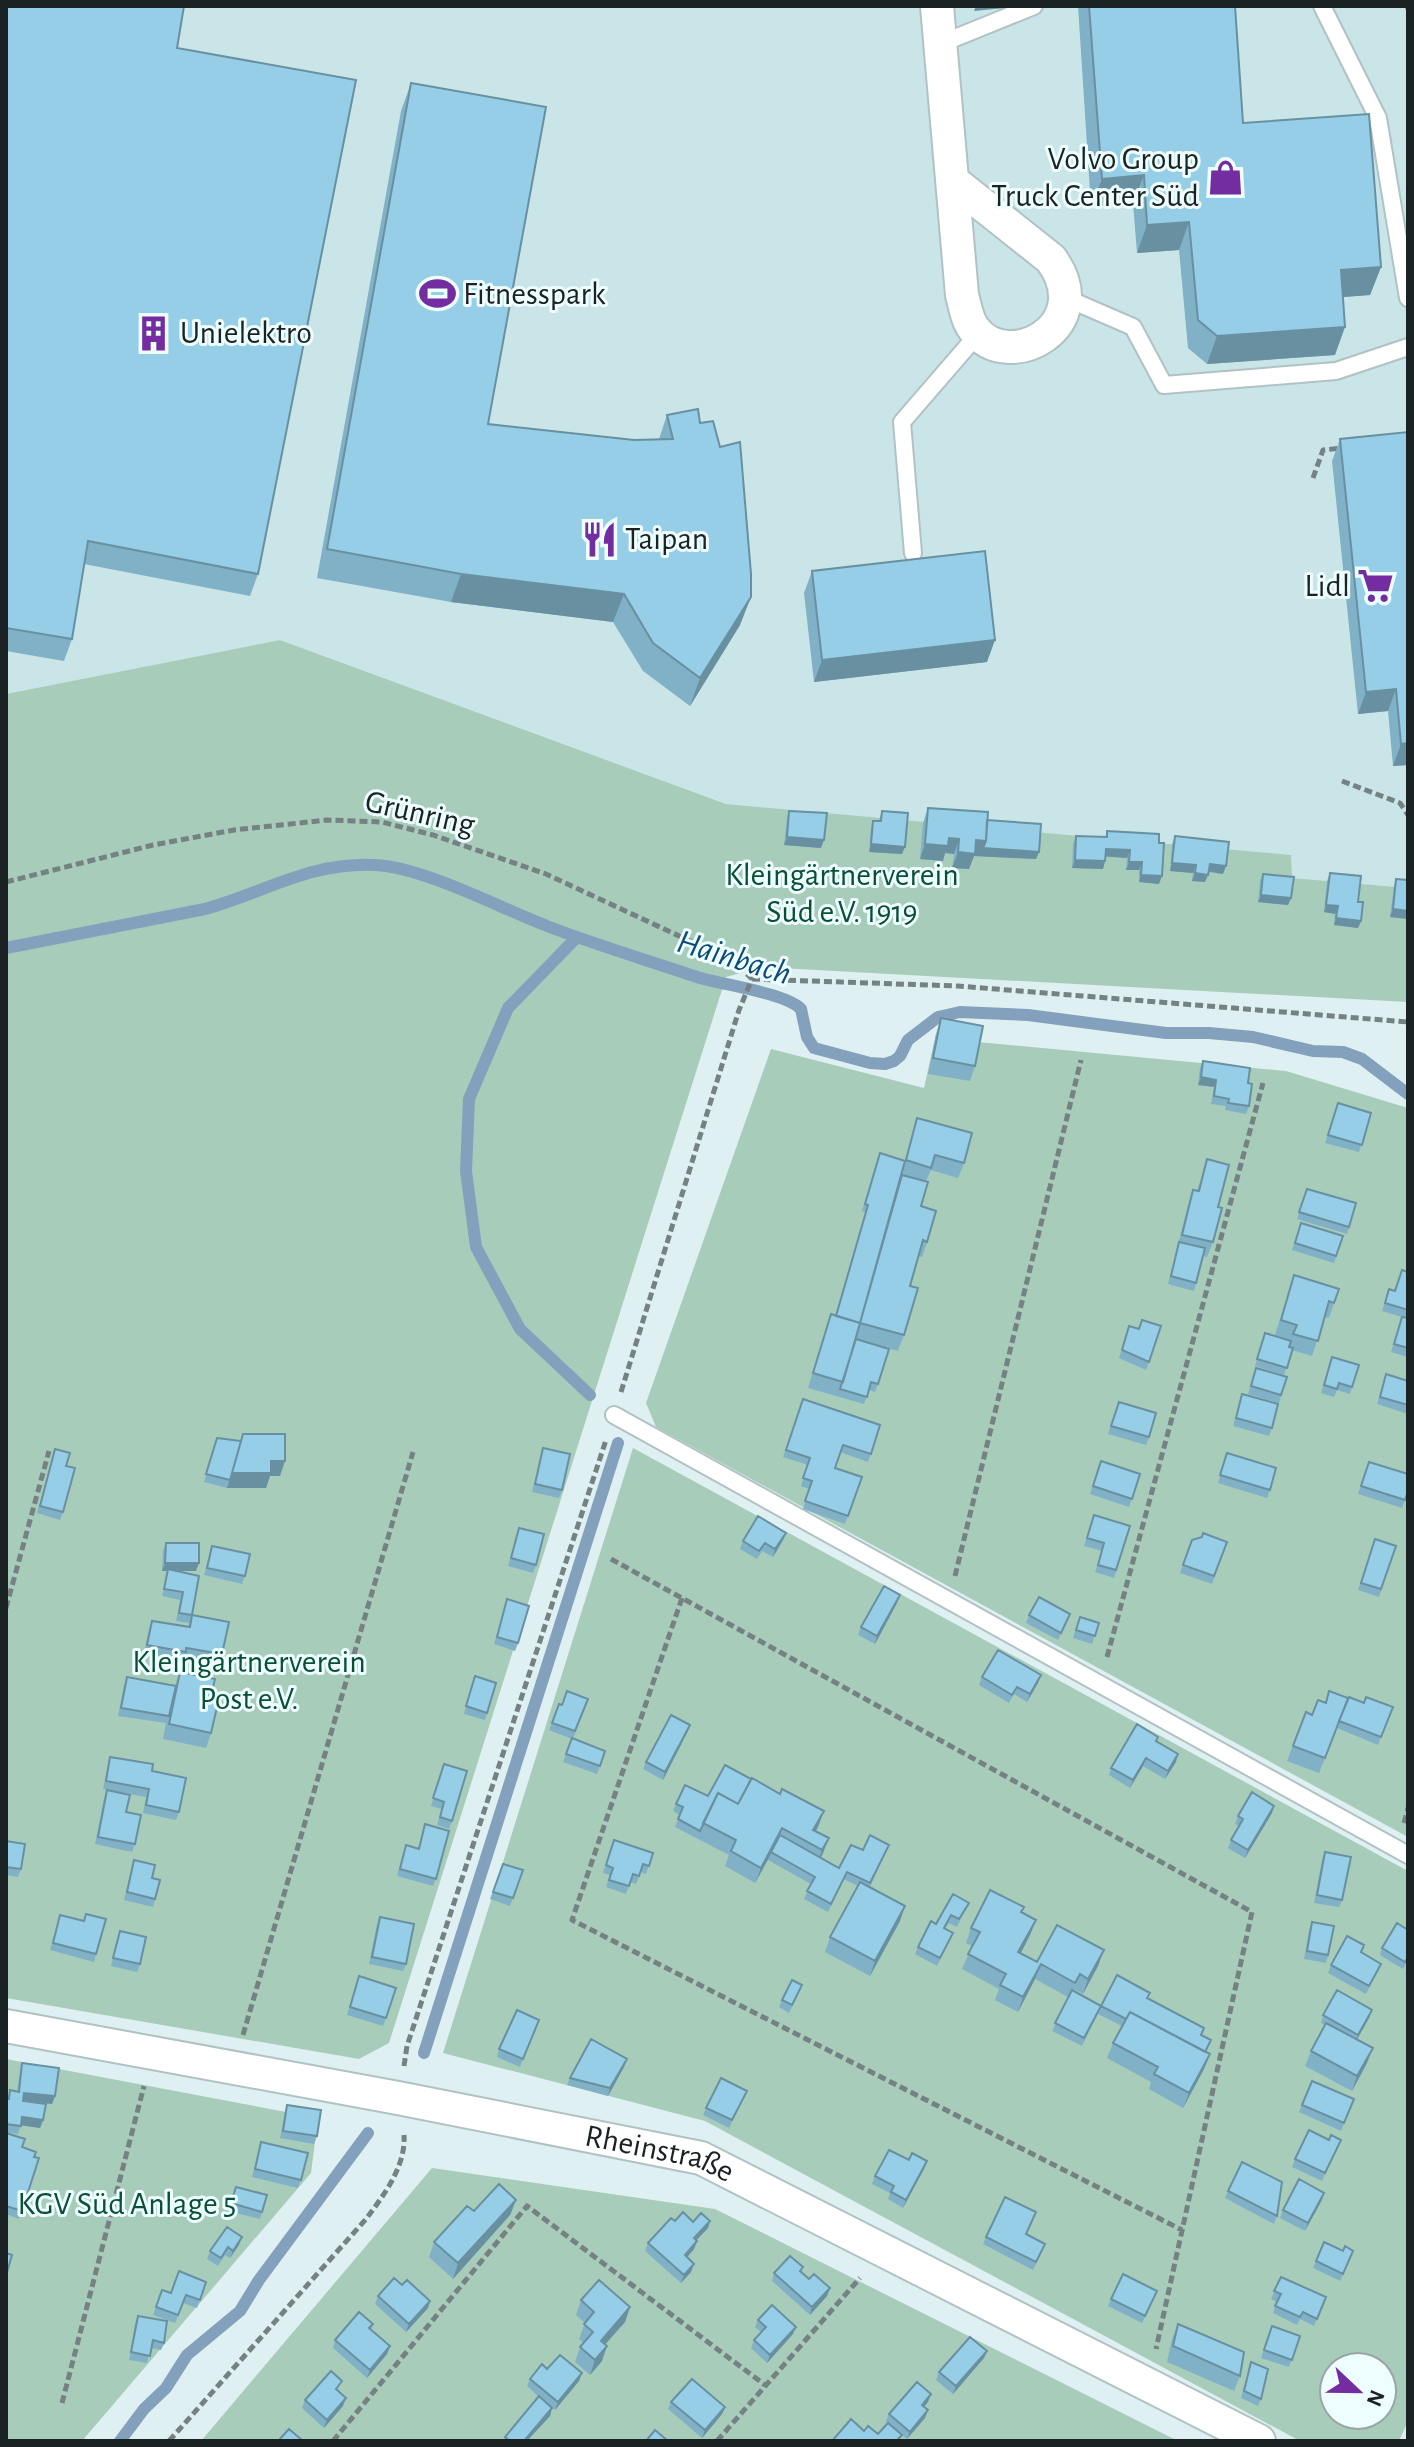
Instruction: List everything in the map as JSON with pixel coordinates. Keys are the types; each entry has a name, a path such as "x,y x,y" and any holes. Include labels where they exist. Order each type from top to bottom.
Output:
{"street":[{"path":"937,6 962,295 971,327 978,334 1004,346 1036,342 1050,332 1059,320 1066,298 1062,273 1051,259 954,182"},
{"name":"Rheinstraße","path":"6,2026 398,2098 701,2158 1259,2441"}],"lane":[{"path":"940,44 1034,6"},
{"path":"1322,6 1378,118 1408,298"},
{"path":"1066,298 1133,327 1164,385 1336,371 1408,347"},
{"path":"913,553 902,422 978,334"},
{"path":"614,1415 1408,1855"}],"path":[{"path":"1313,478 1323,450 1351,447"},
{"path":"1342,781 1400,803 1408,815"},
{"name":"Grünring","path":"6,882 153,845 234,830 288,822 382,822 433,835 546,874 735,962 752,979"},
{"path":"169,2441 356,2230 383,2195 400,2164 404,2140 398,2098 407,2046 614,1415 739,1010 752,979 958,986 1408,1022"},
{"path":"949,1601 1081,1060"},
{"path":"1099,1684 1263,1083"},
{"path":"6,1608 49,1451"},
{"path":"233,2069 413,1452"},
{"path":"611,1559 1252,1912 1149,2384"},
{"path":"682,1598 572,1920 1182,2230"},
{"path":"62,2403 152,2053"},
{"path":"333,2441 527,2206 765,2385"},
{"path":"717,2441 884,2250"}],"shaded area":[{"path":"6,6 1408,6 1408,888 1291,878 1290,855 726,804 280,640 6,694"}],"green space":[{"path":"280,640 726,804 1291,855 1292,878 1408,888 1408,1002 761,967 726,977 389,2043 359,2059 6,1998 6,694"},
{"path":"936,1034 978,1042 1286,1071 1408,1108 1408,1837 656,1427 646,1403 771,1049 924,1088"},
{"path":"633,1448 1408,1871 1408,2421 1399,2441 1300,2441 705,2121 443,2053"},
{"name":"KGV Süd Anlage 5","path":"6,2059 318,2118 311,2173 82,2441 6,2441"},
{"path":"432,2168 715,2209 1178,2441 201,2441"}],"building":[{"name":"Unielektro","path":"6,6 184,6 177,48 356,80 258,574 88,541 72,639 6,628"},
{"name":"Volvo Group Truck Center Süd","path":"1089,6 1235,6 1243,123 1369,114 1381,267 1341,270 1345,327 1217,336 1198,320 1189,222 1147,225 1144,175 1102,179"},
{"path":"411,83 546,107 488,424 634,440 673,439 667,415 698,409 700,423 713,421 720,447 740,442 751,597 700,678 653,643 624,594 461,574 327,549"},
{"name":"Lidl","path":"1408,432 1408,743 1401,744 1396,689 1366,692 1340,439"},
{"path":"985,551 995,640 822,660 812,571"},
{"path":"928,808 988,812 986,841 976,840 975,854 958,852 959,839 949,838 948,846 925,844"},
{"path":"789,811 827,813 824,840 787,837"},
{"path":"882,811 908,813 905,847 871,844 873,821 881,821"},
{"path":"987,820 1041,824 1039,852 983,848"},
{"path":"1107,831 1159,834 1159,843 1164,843 1162,876 1141,875 1142,862 1129,862 1130,850 1106,849 1105,861 1075,860 1076,836 1107,837"},
{"path":"1175,836 1229,842 1226,866 1210,864 1208,875 1195,873 1196,865 1172,863"},
{"path":"1330,873 1361,876 1358,902 1363,902 1361,921 1336,918 1338,906 1326,905"},
{"path":"1263,874 1294,877 1291,898 1261,895"},
{"path":"1396,879 1408,880 1408,911 1393,909"},
{"path":"941,1018 983,1026 975,1066 933,1058"},
{"path":"1203,1061 1250,1068 1248,1083 1252,1084 1249,1106 1228,1103 1229,1099 1214,1096 1216,1080 1201,1077"},
{"path":"1338,1103 1371,1113 1362,1145 1328,1135"},
{"path":"917,1118 972,1133 964,1163 935,1155 931,1168 906,1160"},
{"path":"880,1153 905,1161 860,1323 836,1316"},
{"path":"1207,1159 1229,1165 1213,1242 1182,1235 1193,1190 1199,1191"},
{"path":"902,1175 928,1182 921,1206 936,1211 927,1242 923,1240 910,1286 918,1288 904,1335 860,1323"},
{"path":"1307,1189 1356,1203 1349,1227 1299,1212"},
{"path":"1301,1223 1343,1236 1336,1256 1295,1243"},
{"path":"1179,1242 1205,1248 1196,1283 1171,1276"},
{"path":"1402,1270 1408,1272 1408,1310 1385,1303 1389,1289 1395,1291"},
{"path":"1294,1275 1339,1289 1334,1303 1329,1301 1318,1341 1293,1334 1297,1325 1281,1320"},
{"path":"831,1314 860,1323 843,1382 813,1373"},
{"path":"1402,1317 1408,1318 1408,1348 1394,1344"},
{"path":"1142,1320 1161,1326 1149,1362 1122,1350 1129,1326 1139,1329"},
{"path":"1265,1333 1291,1341 1289,1347 1293,1348 1287,1368 1257,1359"},
{"path":"856,1339 889,1349 878,1384 871,1382 867,1397 840,1389"},
{"path":"1332,1357 1359,1365 1352,1387 1339,1383 1337,1389 1324,1385"},
{"path":"1256,1368 1287,1377 1281,1395 1251,1386"},
{"path":"1386,1374 1408,1381 1408,1405 1380,1397"},
{"path":"1242,1394 1278,1404 1272,1428 1236,1418"},
{"path":"803,1399 880,1425 871,1454 843,1445 835,1468 862,1477 848,1516 805,1501 812,1481 803,1478 810,1458 786,1450"},
{"path":"1119,1402 1156,1413 1149,1437 1111,1426"},
{"path":"243,1434 285,1434 285,1461 271,1461 271,1473 232,1473"},
{"path":"217,1438 241,1441 230,1480 206,1474"},
{"path":"543,1448 570,1454 562,1490 535,1484"},
{"path":"55,1449 70,1453 66,1466 75,1468 63,1512 40,1506"},
{"path":"1227,1453 1276,1468 1270,1490 1220,1475"},
{"path":"1101,1461 1140,1474 1132,1499 1093,1486"},
{"path":"1369,1462 1408,1474 1405,1500 1361,1486"},
{"path":"1094,1515 1130,1526 1116,1570 1098,1565 1104,1543 1087,1538"},
{"path":"758,1516 786,1533 775,1549 765,1543 759,1551 743,1541"},
{"path":"519,1528 544,1534 536,1565 511,1558"},
{"path":"1203,1533 1227,1542 1214,1576 1183,1565 1192,1540 1202,1537"},
{"path":"1375,1539 1396,1546 1381,1589 1361,1583"},
{"path":"166,1543 199,1543 199,1563 165,1563"},
{"path":"212,1546 250,1554 245,1576 207,1568"},
{"path":"168,1569 199,1576 192,1615 179,1613 183,1592 164,1589"},
{"path":"884,1586 900,1595 877,1636 861,1627"},
{"path":"1039,1597 1070,1614 1061,1633 1029,1615"},
{"path":"507,1599 529,1606 518,1643 497,1637"},
{"path":"192,1615 229,1622 222,1654 147,1645 152,1621 190,1627"},
{"path":"1080,1617 1099,1623 1095,1636 1076,1630"},
{"path":"998,1650 1041,1675 1030,1694 1017,1687 1012,1695 982,1677"},
{"path":"180,1672 215,1679 212,1692 220,1694 211,1733 169,1724"},
{"path":"475,1676 496,1683 487,1713 466,1706"},
{"path":"127,1677 176,1686 169,1716 121,1708"},
{"path":"567,1691 588,1699 575,1731 552,1723"},
{"path":"1329,1691 1348,1698 1325,1758 1293,1746 1306,1712 1312,1715 1318,1700 1326,1703"},
{"path":"1349,1697 1364,1703 1366,1697 1393,1707 1381,1737 1339,1721"},
{"path":"671,1715 690,1725 665,1772 646,1762"},
{"path":"1137,1724 1158,1737 1156,1741 1178,1754 1168,1771 1146,1758 1133,1780 1111,1768"},
{"path":"572,1738 605,1751 600,1766 566,1754"},
{"path":"110,1757 153,1764 152,1771 186,1778 179,1812 146,1805 149,1789 106,1781"},
{"path":"444,1764 467,1771 452,1821 440,1817 444,1802 433,1798"},
{"path":"725,1765 751,1779 738,1804 718,1793 700,1831 678,1819 683,1807 676,1804 685,1785 708,1796"},
{"path":"752,1778 780,1794 782,1789 824,1811 813,1830 829,1838 822,1850 782,1828 761,1868 731,1851 736,1840 703,1823 718,1793 738,1804"},
{"path":"107,1790 130,1795 126,1812 141,1815 135,1844 98,1837"},
{"path":"1252,1792 1274,1806 1248,1850 1231,1840 1243,1819 1238,1816"},
{"path":"425,1824 449,1831 436,1879 400,1869 406,1845 419,1849"},
{"path":"780,1835 839,1868 851,1845 863,1850 870,1835 889,1845 870,1883 847,1872 831,1904 807,1891 815,1877 771,1852"},
{"path":"614,1840 653,1853 649,1866 643,1864 639,1876 633,1874 629,1886 609,1880 613,1868 606,1865"},
{"path":"6,1841 25,1844 21,1869 6,1867"},
{"path":"1325,1852 1351,1857 1342,1900 1317,1895"},
{"path":"134,1860 155,1865 152,1878 160,1880 155,1899 127,1892"},
{"path":"503,1864 523,1870 513,1898 493,1892"},
{"path":"860,1882 905,1906 875,1961 830,1937"},
{"path":"990,1890 1024,1907 1021,1912 1036,1920 1018,1952 1037,1962 1057,1925 1104,1950 1088,1979 1080,1974 1075,1983 1041,1964 1023,1997 1000,1985 1006,1974 968,1954 980,1932 971,1928"},
{"path":"953,1894 969,1903 959,1919 951,1915 944,1928 953,1933 940,1958 918,1947 931,1921 936,1924"},
{"path":"86,1914 106,1919 96,1954 53,1943 60,1915 84,1921"},
{"path":"380,1917 414,1924 406,1964 372,1957"},
{"path":"1312,1922 1334,1926 1328,1955 1307,1951"},
{"path":"1397,1923 1408,1930 1408,1957 1405,1962 1382,1948"},
{"path":"120,1931 146,1937 140,1964 113,1958"},
{"path":"1347,1936 1364,1945 1361,1952 1381,1964 1369,1986 1331,1965"},
{"path":"1117,1975 1150,1993 1147,1998 1204,2028 1201,2035 1211,2040 1205,2052 1130,2012 1126,2019 1101,2006"},
{"path":"359,1976 396,1988 386,2018 350,2007"},
{"path":"792,1980 802,1985 792,2005 782,2000"},
{"path":"1072,1990 1101,2006 1084,2038 1055,2023"},
{"path":"1337,1990 1372,2010 1358,2035 1323,2015"},
{"path":"517,2010 539,2020 523,2059 499,2049"},
{"path":"1130,2012 1210,2054 1189,2093 1154,2074 1158,2067 1113,2043"},
{"path":"1326,2023 1373,2048 1357,2076 1311,2051"},
{"path":"591,2039 627,2059 610,2088 570,2078"},
{"path":"22,2063 59,2068 55,2096 24,2093 23,2101 46,2104 43,2120 22,2117 21,2126 6,2124 6,2098 9,2099 10,2090 19,2092"},
{"path":"721,2078 747,2091 732,2120 706,2108"},
{"path":"1312,2081 1354,2099 1344,2123 1302,2105"},
{"path":"287,2105 321,2110 317,2136 283,2131"},
{"path":"1309,2130 1329,2140 1331,2135 1341,2140 1325,2173 1295,2159"},
{"path":"6,2133 25,2139 22,2147 36,2152 34,2157 39,2158 22,2211 6,2206"},
{"path":"261,2142 308,2153 301,2180 255,2169"},
{"path":"889,2150 909,2160 912,2153 927,2161 906,2200 891,2192 894,2186 875,2176"},
{"path":"1242,2162 1282,2182 1277,2216 1228,2191"},
{"path":"1299,2179 1324,2193 1308,2223 1283,2210"},
{"path":"499,2184 516,2200 458,2263 434,2242 467,2206 474,2211"},
{"path":"236,2187 267,2195 262,2212 231,2203"},
{"path":"1005,2197 1036,2212 1026,2234 1045,2244 1036,2262 986,2237"},
{"path":"683,2212 693,2222 701,2213 710,2221 694,2238 697,2241 685,2255 694,2264 684,2275 648,2243 671,2218 675,2221"},
{"path":"227,2227 242,2237 233,2251 228,2247 221,2258 210,2251"},
{"path":"1324,2242 1343,2251 1345,2246 1353,2251 1343,2274 1316,2261"},
{"path":"6,2253 12,2255 6,2276"},
{"path":"790,2256 803,2267 800,2271 809,2279 814,2274 830,2288 812,2307 774,2273"},
{"path":"179,2271 206,2282 200,2300 186,2295 178,2315 156,2307 162,2290 171,2293"},
{"path":"1123,2274 1157,2291 1145,2316 1111,2299"},
{"path":"1281,2277 1326,2297 1317,2319 1303,2312 1300,2317 1275,2306 1281,2294 1274,2291"},
{"path":"394,2278 402,2285 407,2280 430,2301 409,2324 378,2296"},
{"path":"599,2280 630,2307 601,2341 607,2346 595,2360 580,2347 593,2332 584,2324 594,2312 581,2300"},
{"path":"772,2305 796,2327 770,2355 754,2340 766,2327 758,2320"},
{"path":"359,2312 373,2324 369,2328 390,2346 370,2370 335,2340"},
{"path":"138,2316 167,2321 164,2343 153,2340 150,2356 131,2352"},
{"path":"1178,2324 1244,2352 1240,2376 1173,2346"},
{"path":"1272,2326 1300,2336 1292,2360 1264,2350"},
{"path":"970,2337 987,2351 956,2386 939,2372"},
{"path":"560,2355 582,2373 558,2402 530,2379 542,2364 547,2369"},
{"path":"1251,2362 1268,2369 1261,2399 1244,2391"},
{"path":"331,2371 342,2381 336,2389 346,2398 327,2420 305,2400"},
{"path":"692,2379 725,2407 705,2430 671,2402"},
{"path":"917,2382 931,2394 922,2405 928,2410 910,2432 889,2414"},
{"path":"539,2396 552,2408 524,2441 510,2441 505,2437"},
{"path":"851,2419 864,2431 868,2426 878,2434 888,2423 902,2435 896,2441 832,2441"},
{"path":"289,2429 303,2441 278,2441"},
{"path":"655,2430 668,2441 646,2441"}],"waterway":[{"name":"Hainbach","path":"6,948 205,909 329,868 375,865 394,867 438,880 565,933 697,977 782,998 801,1009 807,1037 814,1048 870,1063 894,1061 908,1040 938,1017 960,1012 1028,1015 1166,1033 1253,1037 1313,1051 1343,1052 1362,1059 1408,1094"},
{"path":"577,937 508,1008 469,1099 466,1171 476,1247 520,1329 590,1395"},
{"path":"424,2053 618,1443"},
{"path":"120,2441 144,2409 166,2388 187,2355 240,2311 259,2280 368,2133"}],"place":[{"name":"Volvo Group Truck Center Süd","path":"1225,177"},
{"name":"Fitnesspark","path":"437,294"},
{"name":"Unielektro","path":"154,333"},
{"name":"Taipan","path":"599,539"},
{"name":"Lidl","path":"1376,586"}],"park label":[{"name":"Kleingärtnerverein Süd e.V. 1919","path":"842,894"},
{"name":"Kleingärtnerverein Post e.V.","path":"249,1680"}]}
